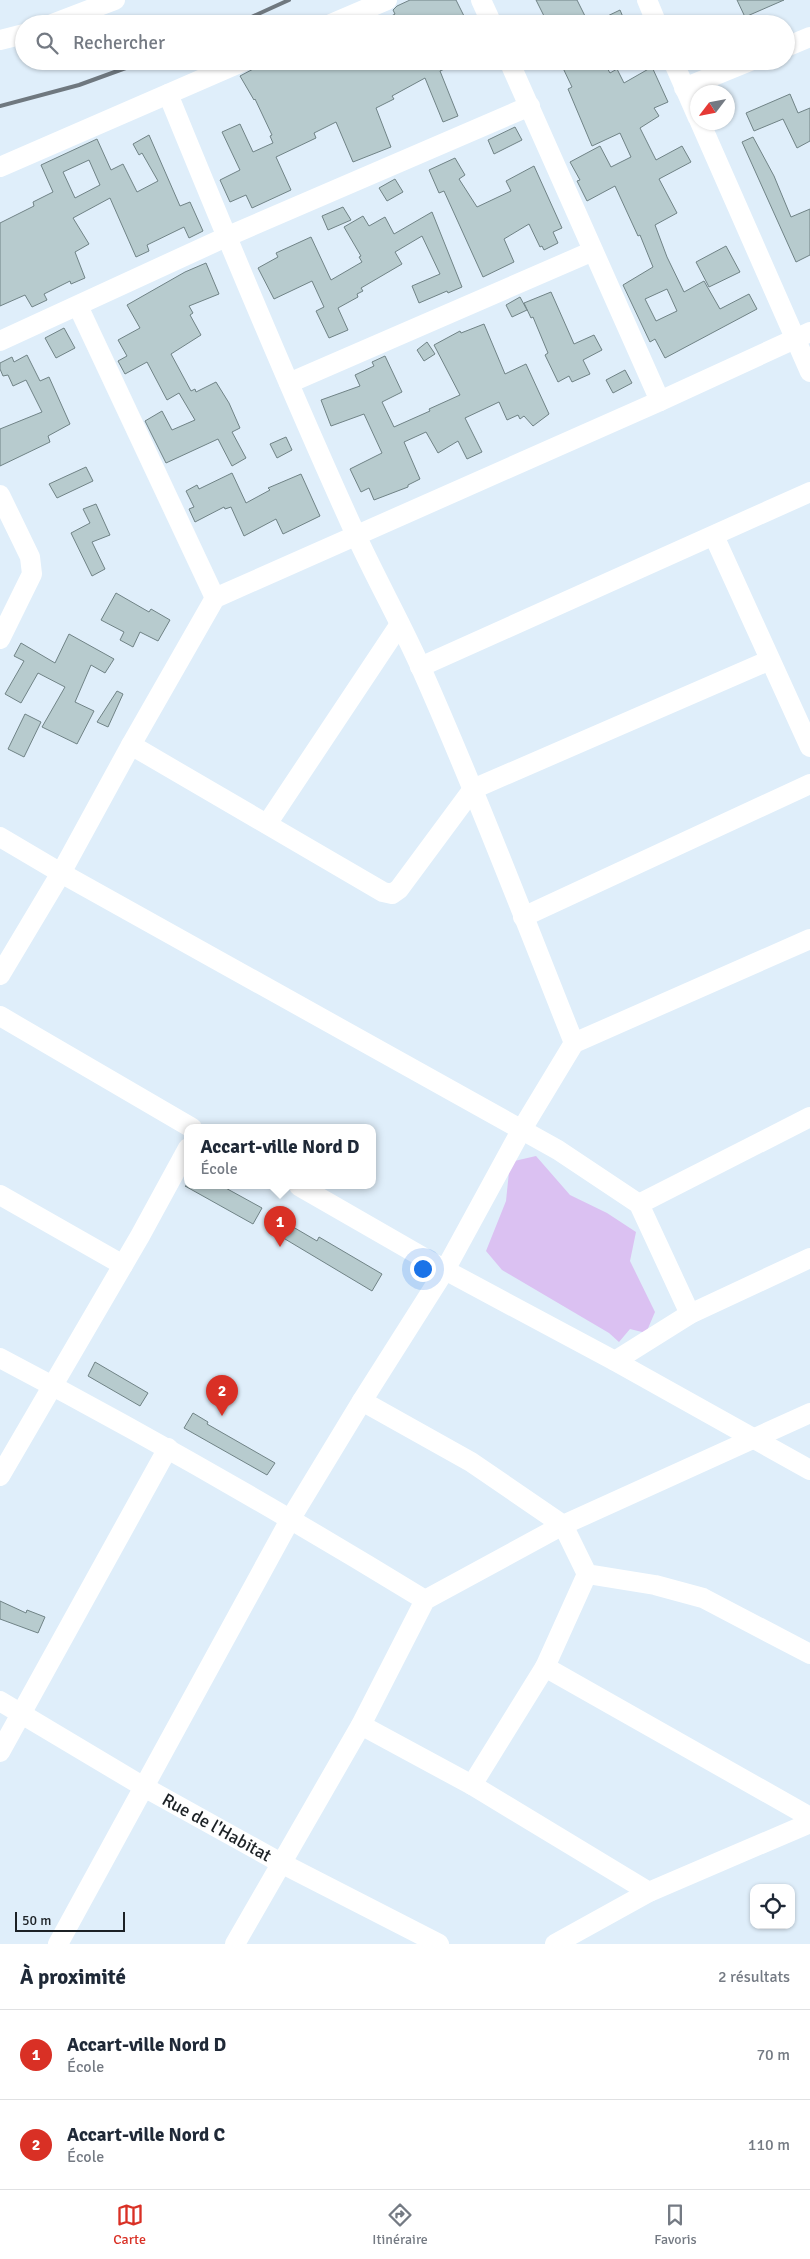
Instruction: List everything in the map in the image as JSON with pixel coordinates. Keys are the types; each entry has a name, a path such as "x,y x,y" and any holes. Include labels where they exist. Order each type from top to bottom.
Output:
{"street":[{"path":"76,15 115,0"},
{"path":"352,15 387,0"},
{"path":"481,0 488,15"},
{"path":"647,0 653,15"},
{"path":"0,40 15,36"},
{"path":"795,43 810,37"},
{"path":"0,166 223,70"},
{"path":"513,70 660,401"},
{"path":"677,70 690,101"},
{"path":"684,88 728,70"},
{"path":"168,94 226,237 356,536 420,667 473,789 574,1044"},
{"path":"0,341 226,237 530,106"},
{"path":"704,130 802,335 810,372"},
{"path":"289,383 593,251"},
{"path":"78,306 215,598"},
{"path":"0,975 61,873 215,598 660,401 802,335"},
{"path":"420,667 810,492"},
{"path":"0,495 30,558 32,574 0,639"},
{"path":"714,536 810,747"},
{"path":"266,824 400,624"},
{"path":"131,745 383,892 392,894 399,889 473,789 770,660"},
{"path":"523,917 810,784"},
{"path":"0,837 61,873 522,1129 558,1150 639,1204 690,1314"},
{"path":"58,1944 291,1518 445,1270 522,1129 574,1044 810,939"},
{"path":"0,1016 185,1124"},
{"path":"639,1204 810,1117"},
{"path":"0,1476 54,1386 184,1155"},
{"path":"304,1189 445,1270 615,1361 810,1470"},
{"path":"0,1195 123,1264"},
{"path":"615,1361 690,1314 810,1258"},
{"path":"0,1358 168,1448 291,1518 425,1600"},
{"path":"362,1401 471,1462 563,1525 587,1574"},
{"path":"235,1944 361,1725 425,1600 563,1525 810,1413"},
{"path":"0,1752 168,1448"},
{"path":"587,1574 656,1585 703,1598 810,1654"},
{"path":"472,1785 545,1667 587,1574"},
{"path":"545,1667 810,1817"},
{"name":"Rue de l'Habitat","path":"0,1701 144,1787 281,1863 439,1944"},
{"path":"361,1725 472,1785 649,1892"},
{"path":"555,1944 649,1892 810,1822"}],"shaded area":[{"path":"536,1156 570,1195 607,1213 636,1232 630,1261 655,1312 646,1333 630,1329 619,1342 609,1333 502,1270 486,1251 506,1201 510,1162"}],"building":[{"path":"410,0 456,0 464,15 393,15 395,14 393,10"},
{"path":"536,0 577,0 584,15 544,15"},
{"path":"737,0 784,0 750,15 744,15"},
{"path":"620,10 622,15 610,15"},
{"path":"251,70 442,70 440,71 458,116 443,122 425,78 392,96 394,99 376,108 391,147 353,162 336,122 314,133 316,138 276,157 291,190 252,208 246,195 230,202 220,180 240,170 222,132 240,124 253,152 273,143 270,136 272,135 255,99 240,76"},
{"path":"564,70 608,70 610,73 618,70 624,83 647,70 653,70 668,102 654,108 659,116 640,128 656,160 682,146 691,162 659,179 677,213 655,225 667,257 684,292 704,281 720,309 749,294 757,309 665,358 655,339 650,342 623,285 653,267 640,235 638,236 615,186 587,201 577,181 580,180 570,162 600,146 611,167 631,157 620,133 592,146 568,89 572,87","holes":["667,289 677,311 656,321 645,299"]},
{"path":"790,94 798,113 810,108 810,141 797,148 783,119 754,131 746,113"},
{"path":"515,127 522,140 494,154 488,140"},
{"path":"149,135 180,206 190,202 203,231 189,238 184,227 147,245 149,251 136,257 110,198 73,218 89,244 75,252 85,278 71,284 70,281 44,294 47,300 32,307 25,295 0,306 0,223 34,206 33,202 53,192 41,165 97,139 111,170 123,164 137,192 158,181 142,153 139,155 133,144","holes":["89,160 100,185 75,198 63,172"]},
{"path":"753,137 774,176 791,217 810,209 810,255 796,262 742,142"},
{"path":"455,158 465,175 459,179 477,207 511,191 506,181 534,166 562,228 553,232 558,243 544,250 542,246 540,247 529,224 504,239 514,262 483,277 444,191 439,193 429,170"},
{"path":"395,179 403,192 387,201 379,188"},
{"path":"343,207 351,220 328,230 322,216"},
{"path":"432,212 462,287 419,303 412,286 440,274 422,236 395,252 402,264 361,288 363,291 357,294 358,297 338,308 348,330 329,338 316,311 324,307 312,281 274,299 258,268 278,257 276,253 311,237 331,280 362,262 359,257 361,256 344,227 363,216 369,226 385,217 394,234"},
{"path":"726,246 740,272 709,287 696,262"},
{"path":"206,263 219,294 189,306 193,313 190,315 201,335 171,354 191,391 195,389 196,392 216,382 229,403 240,428 232,432 246,458 232,466 218,439 166,463 145,421 162,411 172,430 195,420 179,393 167,400 147,362 125,374 118,361 127,356 118,340 140,328 127,305 185,272"},
{"path":"551,292 574,344 594,335 602,350 583,360 590,374 572,382 569,376 558,382 545,355 548,353 533,317 531,318 524,303"},
{"path":"520,297 527,310 512,317 506,305"},
{"path":"484,324 505,374 526,364 549,414 533,426 524,416 520,419 518,415 507,420 499,402 465,418 482,452 467,459 458,441 438,453 426,432 404,442 420,479 408,485 408,487 374,500 369,488 361,492 350,469 382,453 364,414 331,426 321,400 360,386 355,375 374,366 372,362 385,356 402,392 382,402 394,427 430,411 429,409 460,395 434,345 460,331 461,333"},
{"path":"64,328 75,348 56,358 45,338"},
{"path":"427,342 435,354 424,361 417,350"},
{"path":"27,355 40,381 49,377 70,424 48,436 50,442 0,466 0,429 42,412 26,380 13,386 8,375 3,376 0,369 0,363 12,357 14,362"},
{"path":"625,370 632,383 613,393 606,380"},
{"path":"286,437 292,450 277,458 270,444"},
{"path":"86,467 93,481 57,498 49,484"},
{"path":"232,473 246,503 270,490 268,488 301,474 320,516 283,534 276,519 244,536 231,507 225,509 224,507 195,522 189,509 194,507 186,491 197,485 199,489"},
{"path":"96,504 110,535 92,542 105,569 92,576 71,533 90,523 83,509"},
{"path":"116,593 149,612 151,609 170,620 158,641 140,632 133,647 120,640 124,632 101,620"},
{"path":"69,634 114,659 105,673 91,665 75,702 94,711 77,744 42,727 65,687 38,673 21,703 5,694 24,661 14,656 21,643 55,663"},
{"path":"117,691 123,694 108,727 97,722"},
{"path":"25,714 41,722 24,757 8,749"},
{"path":"190,1189 227,1189 262,1208 253,1224"},
{"path":"288,1224 317,1241 319,1237 382,1274 372,1291 280,1236"},
{"path":"95,1362 148,1393 140,1406 88,1376"},
{"path":"193,1413 208,1422 207,1424 275,1463 267,1475 184,1428"},
{"path":"0,1601 26,1613 27,1610 45,1617 38,1633 0,1619"}],"railway":[{"path":"256,15 289,0"},
{"path":"0,106 79,85 120,70"}],"place":[{"name":"Accart-ville Nord D","path":"280,1247"},
{"name":"Accart-ville Nord C","path":"222,1416"}]}
